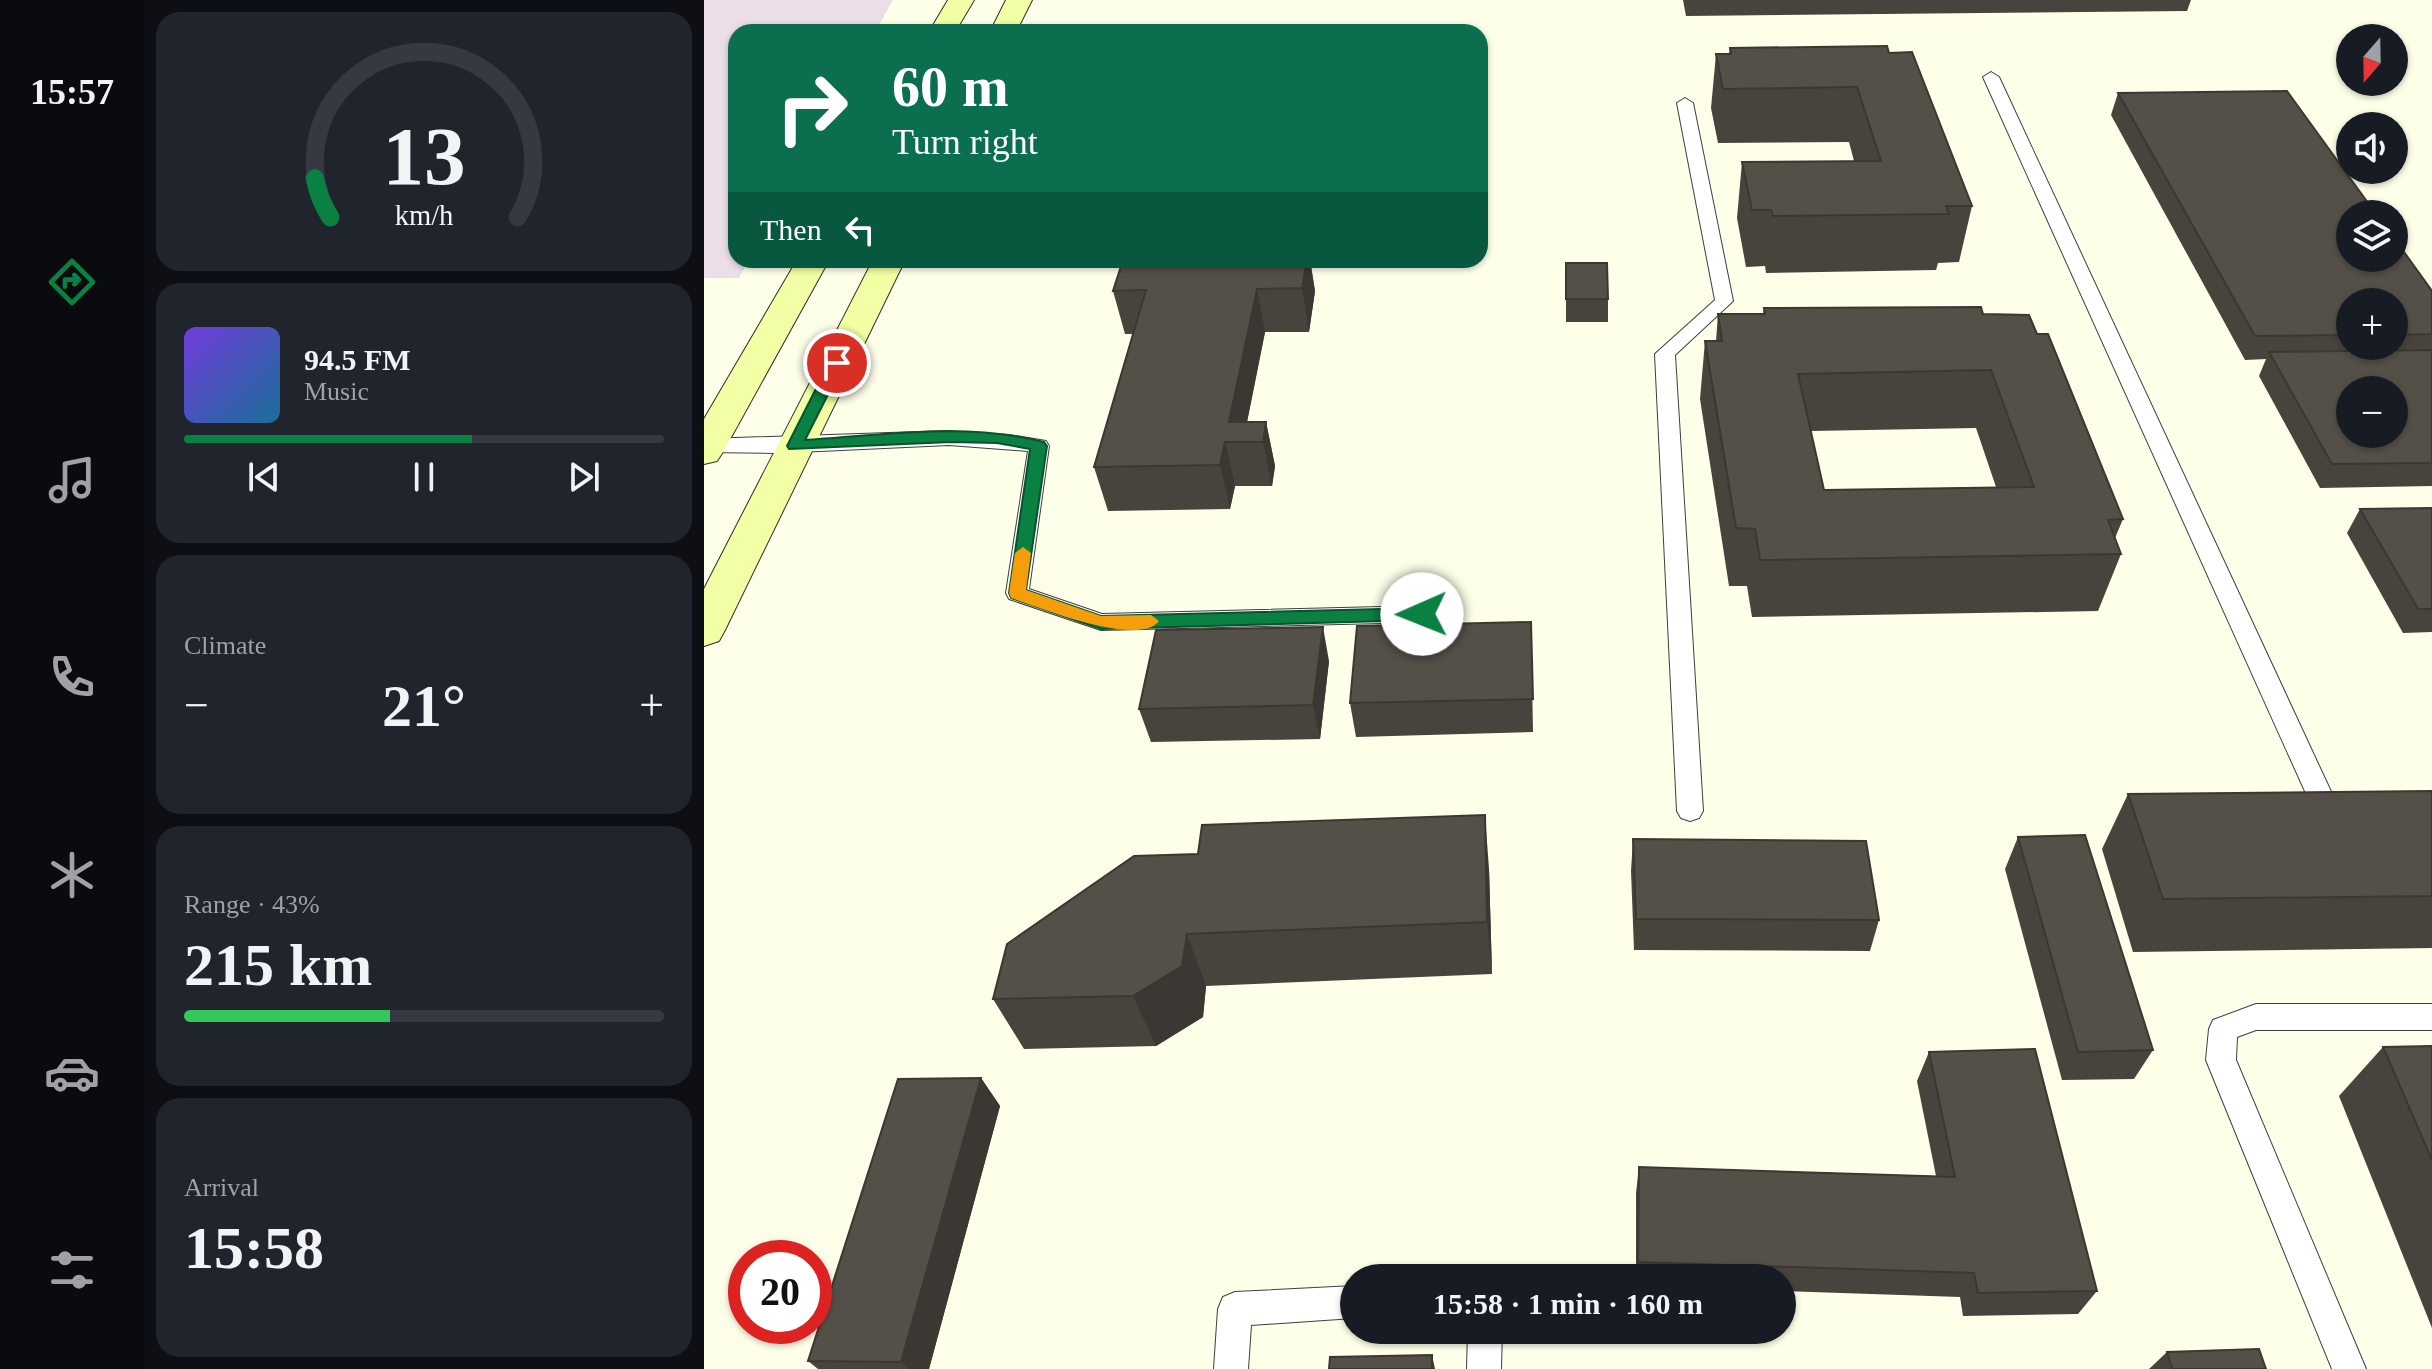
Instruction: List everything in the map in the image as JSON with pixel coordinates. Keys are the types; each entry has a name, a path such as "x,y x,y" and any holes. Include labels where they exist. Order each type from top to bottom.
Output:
{"main road":[{"path":"947,24 961,0"},
{"path":"1007,24 1019,0"},
{"path":"706,449 808,268"},
{"path":"704,630 885,268"}],"lane":[{"path":"1991,77 2321,798"},
{"path":"1685,103 1724,301 1665,354 1690,811"},
{"path":"706,449 951,437 997,438 1039,446 1017,593 1101,622 1422,614"},
{"path":"2349,1369 2221,1060 2223,1029 2256,1017 2432,1017"},
{"path":"1231,1369 1235,1309 1340,1303"},
{"path":"1484,1369 1485,1344"}],"shaded area":[{"path":"704,0 893,0 880,24 728,24 728,268 745,268 739,278 704,278"}],"building":[{"path":"1887,46 1889,53 1912,52 1972,206 1946,206 1949,214 1773,216 1771,210 1752,210 1742,162 1881,161 1857,87 1723,89 1716,54 1731,54 1730,48"},
{"path":"2287,91 2336,159 2336,184 2354,184 2366,200 2336,200 2336,272 2408,272 2408,258 2432,291 2432,334 2408,335 2408,288 2336,288 2336,335 2255,336 2118,93"},
{"path":"1566,263 1607,263 1608,299 1566,299"},
{"path":"1120,268 1306,268 1302,288 1257,289 1229,422 1266,422 1263,442 1225,442 1220,465 1094,467 1146,290 1113,291"},
{"path":"1981,307 1983,314 2029,315 2037,334 2048,334 2123,519 2108,520 2121,554 1760,560 1755,529 1736,528 1705,341 1722,341 1718,314 1765,314 1764,308","holes":["1991,370 2034,487 1824,490 1798,374"]},
{"path":"2408,350 2432,350 2432,463 2332,464 2269,352 2336,351 2336,360 2408,360"},
{"path":"2432,508 2432,609 2418,609 2360,509"},
{"path":"1531,622 1533,699 1350,703 1357,626"},
{"path":"1323,627 1313,705 1139,709 1156,630"},
{"path":"2432,791 2432,896 2163,899 2128,794"},
{"path":"1485,815 1487,922 1187,934 1182,966 1133,996 993,999 1007,944 1134,856 1198,854 1202,825"},
{"path":"2085,835 2153,1050 2078,1052 2018,837"},
{"path":"1633,839 1866,841 1879,920 1636,919"},
{"path":"2432,1046 2432,1160 2383,1047"},
{"path":"2035,1049 2097,1291 1978,1293 1974,1273 1796,1267 1796,1264 1638,1262 1639,1167 1955,1177 1929,1052"},
{"path":"981,1078 901,1362 808,1361 813,1344 832,1344 832,1286 898,1079"},
{"path":"2259,1349 2266,1369 2172,1369 2167,1352"},
{"path":"1432,1355 1432,1369 1329,1369 1330,1357"}],"slow traffic":[{"path":"1023,553 1017,593 1101,622 1151,621"}],"route":[{"path":"837,363 795,446 951,437 997,438 1039,446 1017,593 1101,622 1422,614"}]}
